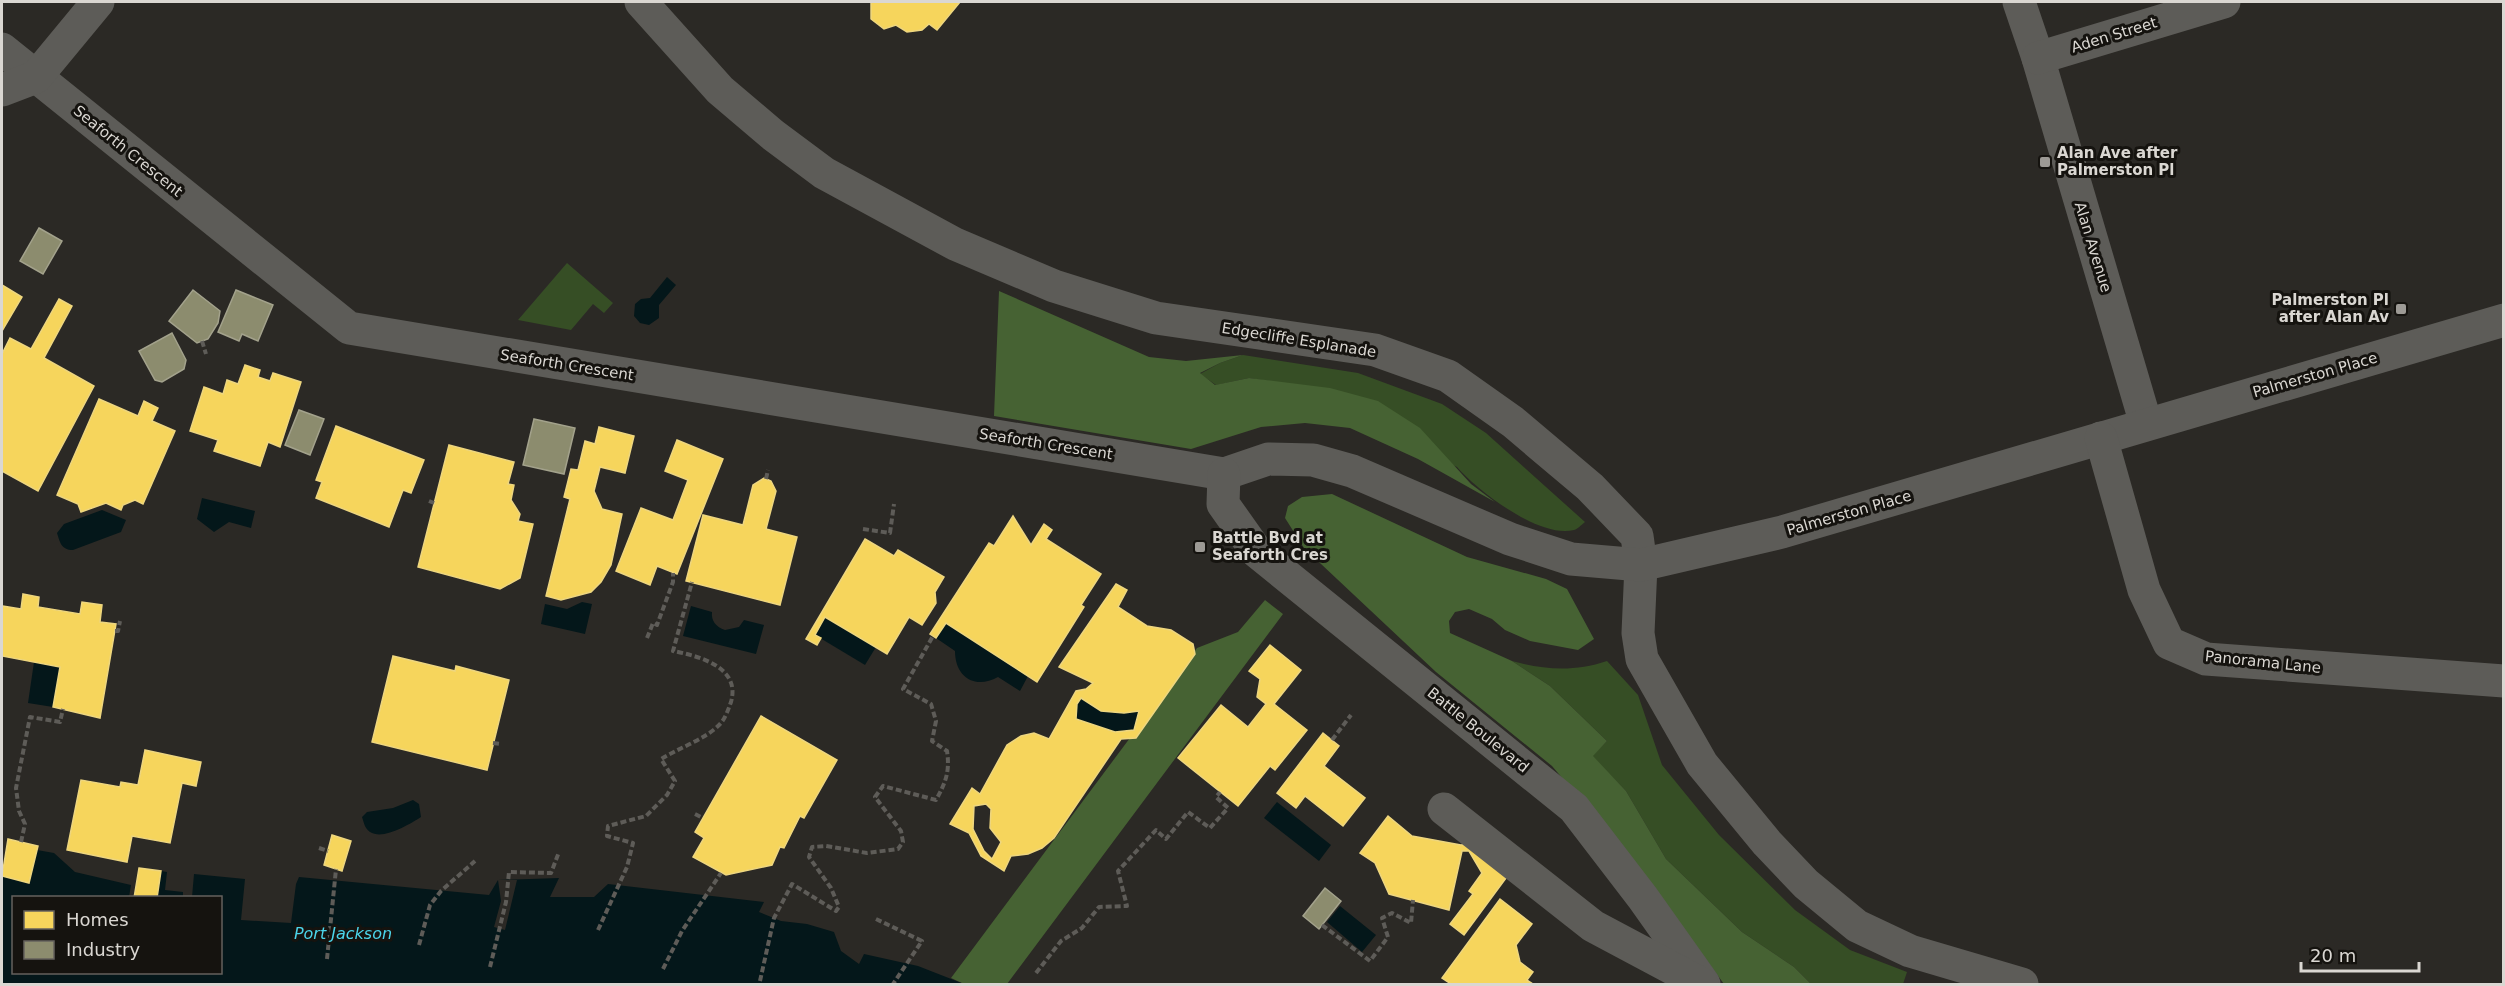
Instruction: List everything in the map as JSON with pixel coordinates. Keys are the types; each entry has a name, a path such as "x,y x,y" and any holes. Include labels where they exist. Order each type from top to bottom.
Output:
{"street":[{"path":"2,90 36,77 98,2"},
{"name":"Edgecliffe Esplanade","path":"641,2 720,90 772,135 824,173 955,244 1054,286 1156,318 1375,350 1448,376 1513,422 1590,487 1636,536 1641,565 1638,633 1642,660 1702,764 1767,843 1806,884 1857,926 1910,951 2022,984"},
{"name":"Alan Avenue","path":"2019,2 2038,58 2146,424"},
{"name":"Aden Street","path":"2038,58 2224,2"},
{"name":"Seaforth Crescent","path":"2,49 349,328 1224,489"},
{"name":"Palmerston Place","path":"1224,489 1268,459 1312,460 1352,471 1510,539 1571,559 1641,565 1782,532 2504,320"},
{"name":"Panorama Lane","path":"2101,438 2144,590 2169,643 2206,659 2504,681"},
{"name":"Battle Boulevard","path":"1224,489 1257,552 1574,808 1643,898 1704,984"},
{"path":"1444,809 1593,926 1704,984"}],"path":[{"path":"202,342 206,354"},
{"path":"766,479 768,470"},
{"path":"429,501 434,503"},
{"path":"864,529 890,533 894,504"},
{"path":"647,638 653,622 657,625 673,582 674,573"},
{"path":"599,929 627,867 633,843 607,836 608,826 646,816 667,795 675,781 661,759 718,726 728,712 734,692 728,675 702,657 673,651 692,582"},
{"path":"115,631 118,631 120,621"},
{"path":"760,981 774,918 792,884 836,911 839,907 831,888 809,857 812,847 826,846 867,853 898,849 903,842 901,831 875,796 883,786 936,800 943,789 949,774 949,762 947,751 932,741 936,721 931,704 903,688 933,636"},
{"path":"21,842 25,824 19,811 16,788 30,717 60,722 63,709"},
{"path":"1332,740 1351,715"},
{"path":"493,743 501,744"},
{"path":"1036,973 1061,941 1082,928 1099,907 1127,906 1118,871 1156,830 1166,839 1188,812 1210,828 1228,808 1216,797 1220,792"},
{"path":"695,814 703,818"},
{"path":"319,848 328,851"},
{"path":"490,967 506,902 509,872 551,873 559,852"},
{"path":"419,945 430,905 441,891 475,861"},
{"path":"327,957 336,869"},
{"path":"664,967 681,931 722,873"},
{"path":"1322,925 1370,961 1388,936 1382,918 1392,913 1411,923 1413,900"},
{"path":"876,920 922,941 892,984"}],"green space":[{"path":"567,263 613,303 604,313 593,304 571,330 518,320"},
{"path":"999,291 1149,357 1186,361 1243,355 1200,373 1215,385 1249,378 1330,388 1378,401 1420,428 1471,484 1495,502 1418,459 1350,428 1305,423 1261,427 1191,449 994,416"},
{"path":"1243,355 1358,373 1442,404 1486,433 1585,522 1574,530 1560,531 1544,527 1494,500 1457,467 1269,381 1249,378 1216,385 1200,374 1220,363"},
{"path":"1332,494 1467,557 1546,579 1567,589 1594,639 1578,650 1530,641 1505,630 1492,619 1469,609 1455,612 1449,621 1450,633 1512,661 1550,686 1607,741 1593,756 1626,791 1666,859 1742,932 1794,967 1811,984 1724,984 1637,866 1552,766 1436,672 1304,548 1285,518 1288,506 1302,497"},
{"path":"1265,600 1283,614 1007,984 964,984 951,978 1197,648 1238,632"},
{"path":"1512,661 1536,666 1571,668 1607,661 1638,695 1662,765 1719,835 1795,910 1850,950 1907,972 1903,984 1811,984 1794,967 1742,932 1666,859 1626,791 1592,756 1607,741 1550,686"}],"water":[{"path":"667,277 676,285 659,305 659,318 649,325 640,323 634,316 635,304 641,299 650,298"},
{"path":"202,498 255,511 251,528 229,522 214,532 197,519"},
{"path":"102,510 126,520 121,532 73,550 63,547 57,533 64,524"},
{"path":"582,602 592,604 585,634 541,624 545,604 567,609"},
{"path":"691,606 712,612 715,623 725,630 739,627 744,620 764,625 756,654 683,636"},
{"path":"825,617 876,647 865,665 815,635"},
{"path":"946,623 1028,676 1020,691 998,677 982,682 968,679 958,668 955,651 936,638"},
{"path":"34,662 60,667 53,707 28,703"},
{"path":"1081,698 1101,711 1124,713 1139,711 1134,730 1115,732 1076,719 1077,704"},
{"path":"413,800 419,804 421,817 416,820 384,834 372,833 366,828 362,817 367,812 393,808"},
{"path":"1277,802 1331,845 1319,861 1264,818"},
{"name":"Port Jackson","path":"37,850 54,853 75,872 131,885 129,896 12,896 12,974 222,974 222,896 192,896 194,874 245,879 241,920 291,923 299,877 489,895 498,880 559,878 550,897 594,897 608,884 764,902 759,912 781,921 807,924 834,932 841,951 859,964 864,954 918,966 964,984 2,984 2,876 29,882"},
{"path":"161,871 167,872 165,890 183,892 183,896 157,896"},
{"path":"1340,906 1376,935 1362,952 1327,922"}],"pier":[{"path":"498,880 517,880 505,930 494,927 501,901"}],"building: Homes":[{"path":"871,2 960,2 937,30 929,24 922,30 907,32 896,25 884,29 871,19"},
{"path":"2,285 22,297 2,331"},
{"path":"59,299 72,306 44,358 94,386 38,491 2,471 2,354 10,338 31,349"},
{"path":"245,365 260,370 258,377 270,381 273,373 301,382 280,447 268,442 260,466 214,451 218,440 190,431 204,387 223,394 227,380 238,384"},
{"path":"99,399 138,416 144,401 158,408 152,421 175,431 143,504 135,500 123,505 121,510 106,503 81,512 78,504 57,495"},
{"path":"336,426 424,460 411,493 403,490 389,527 316,498 322,482 316,480"},
{"path":"599,427 634,436 625,473 600,467 594,491 602,509 622,514 611,565 601,582 591,592 561,600 546,596 570,499 564,497 571,469 578,470 585,441 595,444"},
{"path":"677,440 723,459 677,574 657,566 650,585 616,571 641,508 673,520 688,480 665,471"},
{"path":"449,445 514,462 508,484 514,485 511,500 520,514 518,521 533,524 520,578 500,589 418,567"},
{"path":"764,478 771,481 776,491 766,529 797,537 780,605 686,581 703,515 743,525 753,485"},
{"path":"1013,516 1031,545 1044,524 1052,530 1046,539 1101,574 1081,605 1084,607 1037,682 946,623 936,638 930,634 989,543 994,546"},
{"path":"865,539 894,556 898,550 944,577 935,592 936,603 922,625 909,617 887,654 825,617 815,635 821,638 817,645 806,639"},
{"path":"1116,584 1127,590 1118,607 1147,626 1171,630 1193,644 1195,654 1136,738 1121,739 1054,838 1042,848 1028,854 1011,856 1004,871 981,856 969,833 950,824 972,788 980,794 1007,745 1021,736 1034,733 1049,739 1076,691 1086,689 1093,683 1059,667","holes":["1081,698 1101,711 1124,713 1139,711 1134,730 1115,732 1076,719 1077,704","986,804 991,809 990,828 1001,842 992,859 984,851 973,829 974,806"]},
{"path":"23,594 39,597 38,607 80,614 82,602 102,605 100,622 116,624 100,718 53,707 60,667 2,656 2,606 21,609"},
{"path":"1270,645 1301,670 1274,704 1307,730 1275,770 1270,766 1238,806 1178,758 1221,705 1248,727 1266,704 1257,697 1260,679 1249,671"},
{"path":"393,656 455,671 456,666 509,680 487,770 372,742"},
{"path":"761,716 837,760 804,818 800,816 784,848 780,847 772,865 726,875 693,857 704,838 695,832"},
{"path":"1323,733 1339,746 1324,766 1365,798 1343,826 1305,796 1296,808 1277,793"},
{"path":"145,750 201,762 196,786 182,783 170,843 132,836 127,862 67,850 81,780 120,787 121,782 138,785"},
{"path":"1388,816 1412,836 1461,845 1477,843 1506,878 1464,935 1450,924 1473,894 1469,891 1482,873 1469,851 1462,851 1449,910 1389,894 1375,863 1360,853"},
{"path":"332,835 351,841 342,871 324,865"},
{"path":"8,839 38,846 29,883 2,876"},
{"path":"139,868 161,871 157,896 134,896"},
{"path":"1500,899 1532,924 1516,945 1520,962 1533,972 1527,980 1533,984 1451,984 1442,978"}],"building: Industry":[{"path":"39,228 62,241 43,274 20,261"},
{"path":"193,290 220,311 218,323 208,339 197,343 169,321"},
{"path":"236,290 273,305 258,341 242,334 239,341 218,332"},
{"path":"172,333 186,360 184,369 162,382 155,380 139,351"},
{"path":"299,410 324,419 310,455 285,445"},
{"path":"534,419 575,428 564,474 523,465"},
{"path":"1325,888 1341,901 1319,929 1303,916"}],"place":[{"name":"Alan Ave after Palmerston Pl","path":"2045,162"},
{"name":"Palmerston Pl after Alan Av","path":"2401,309"},
{"name":"Battle Bvd at Seaforth Cres","path":"1200,547"}]}
